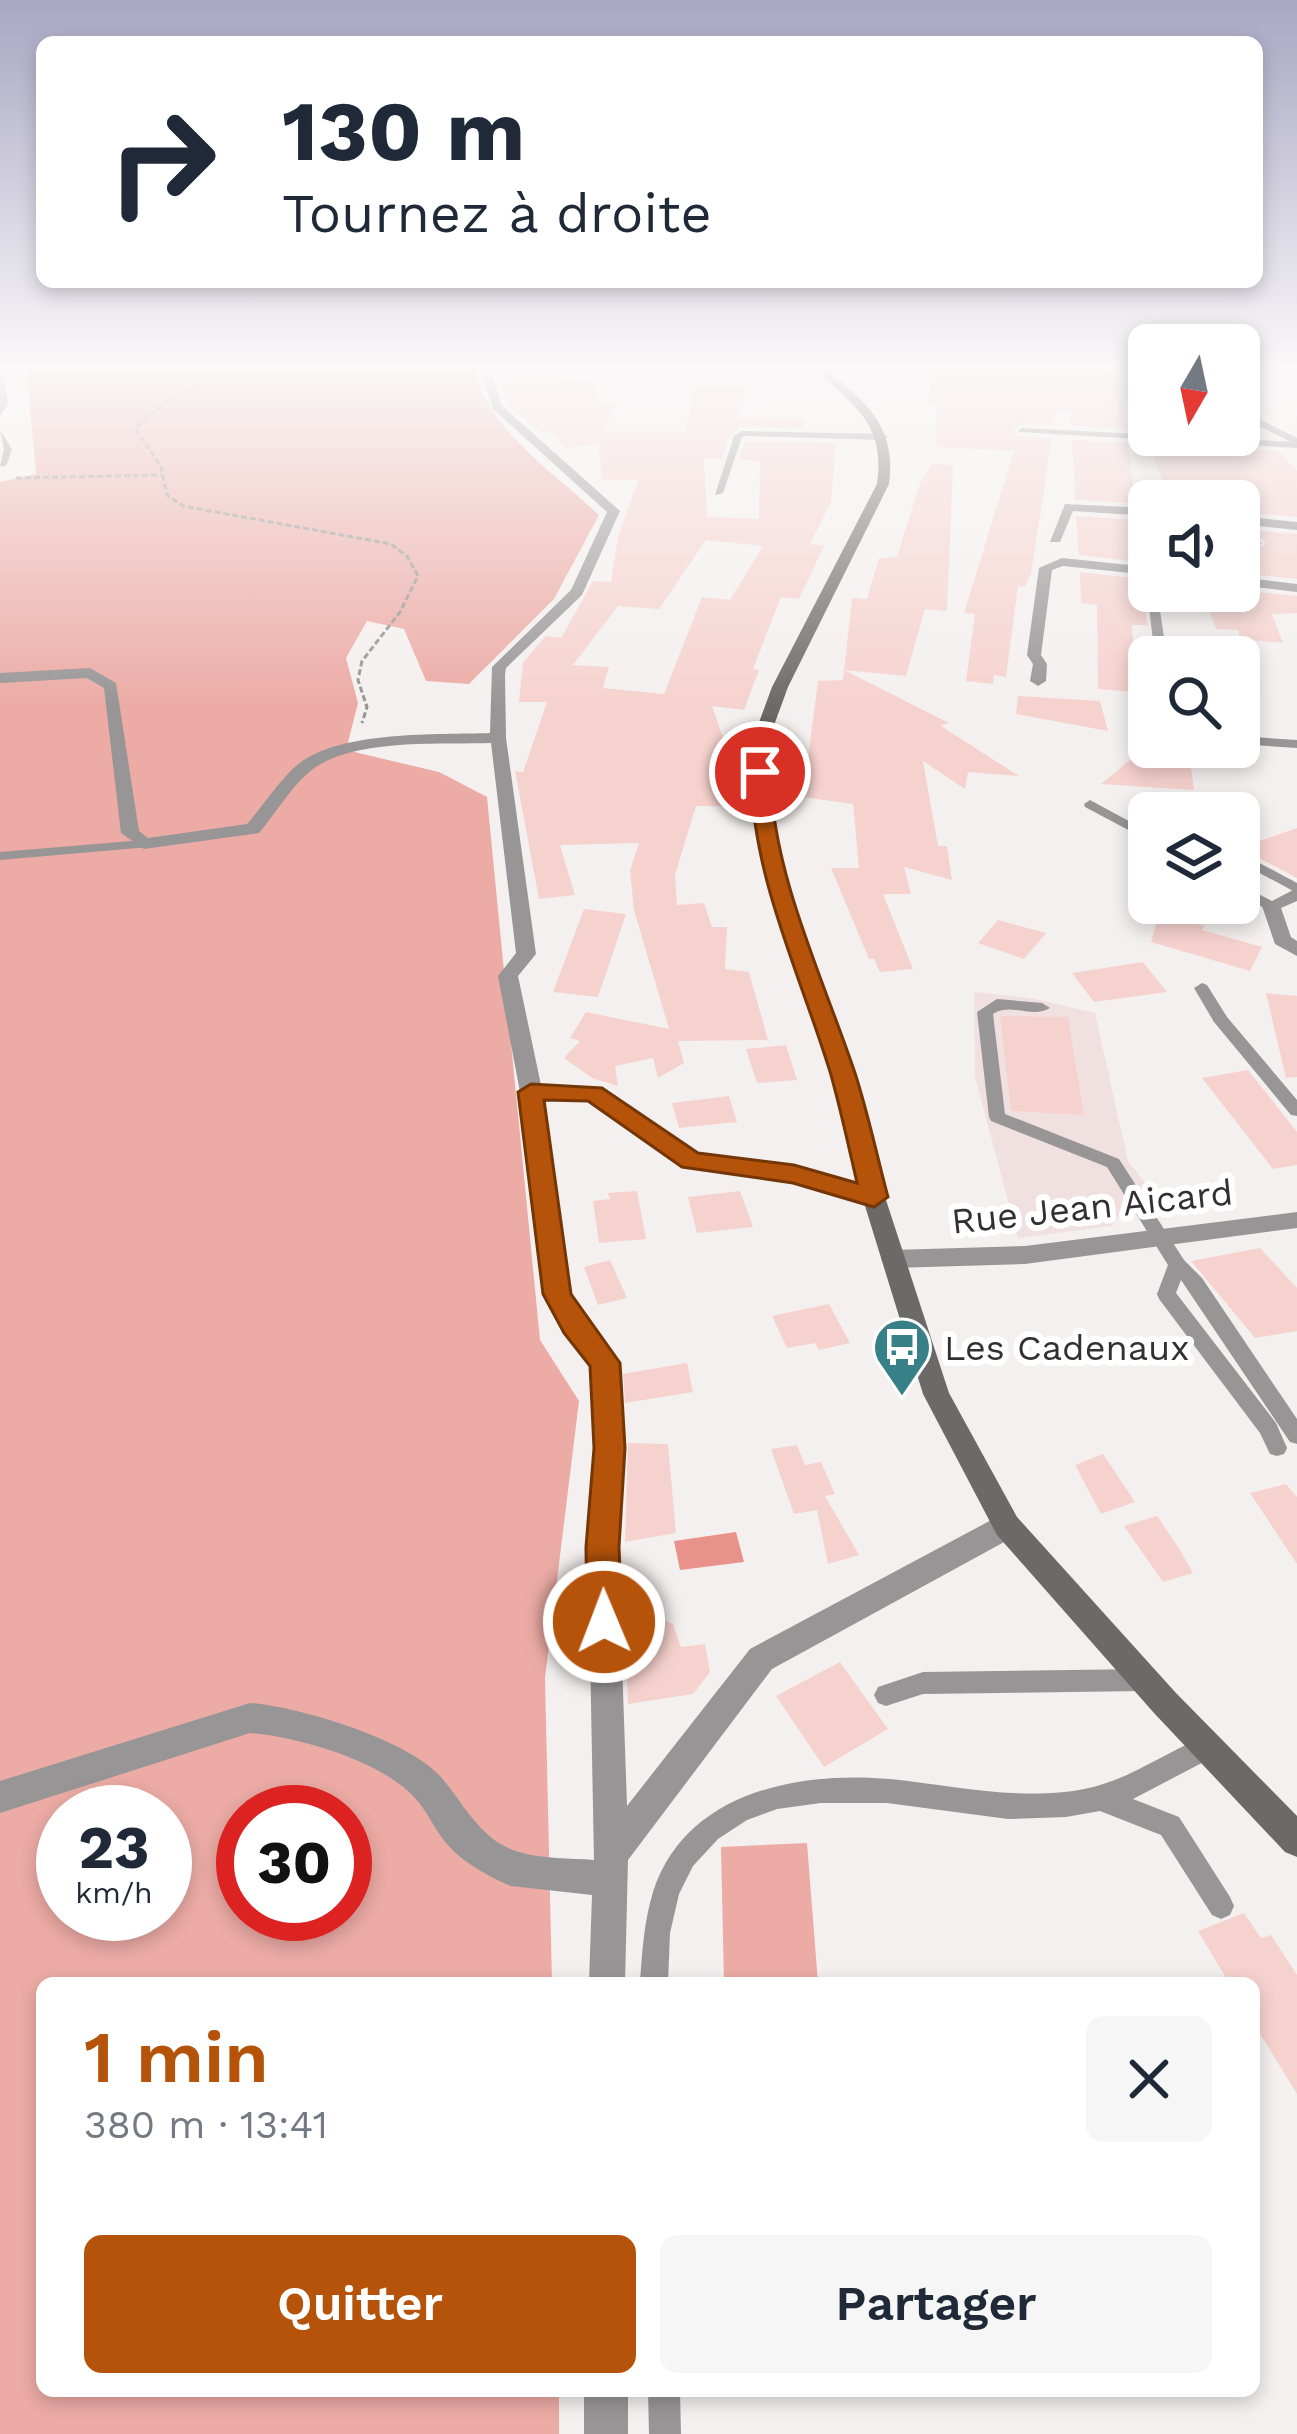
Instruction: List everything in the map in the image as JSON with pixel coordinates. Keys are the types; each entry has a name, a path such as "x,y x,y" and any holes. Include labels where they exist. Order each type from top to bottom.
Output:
{"main road":[{"path":"885,479 780,687 765,728 761,818 788,915 844,1077 874,1197 936,1394 1006,1526 1297,1840"}],"street":[{"path":"578,479 614,511 577,592 500,667 498,738 526,954 508,976 531,1092 557,1294 574,1326 605,1363 610,1448 603,1547 607,1977"},
{"path":"1055,539 1069,507 1128,511"},
{"path":"1260,522 1297,526"},
{"path":"1038,681 1040,664 1034,655 1046,568 1062,562 1128,570"},
{"path":"1260,584 1297,588"},
{"path":"0,678 90,673 111,686 130,833 144,844 254,829 303,768 362,745 498,738"},
{"path":"1297,892 1271,906 1282,940 1297,950"},
{"path":"531,1092 593,1094 692,1160 794,1174 874,1197"},
{"name":"Rue Jean Aicard","path":"893,1259 1025,1255 1297,1220"},
{"path":"609,1866 760,1659 1006,1526"},
{"path":"0,1797 250,1718 283,1721 390,1759 426,1785 462,1836 511,1869 609,1866"},
{"path":"606,2397 606,2434"}],"lane":[{"path":"718,493 723,479"},
{"path":"1260,741 1297,744"},
{"path":"1090,804 1128,825"},
{"path":"0,856 144,844"},
{"path":"1260,869 1297,892"},
{"path":"1260,900 1271,906"},
{"path":"1202,988 1220,1019 1297,1111"},
{"path":"1042,1008 997,1004 985,1012 997,1117 1113,1163 1177,1265 1195,1283 1297,1436"},
{"path":"1177,1265 1166,1294 1269,1429 1277,1448"},
{"path":"886,1695 922,1683 1144,1680"},
{"path":"654,1977 652,1935 676,1864 707,1828 749,1804 869,1789 1007,1807 1101,1799 1208,1748"},
{"path":"1101,1799 1170,1826 1221,1906"},
{"path":"664,2397 665,2434"}],"path":[{"path":"163,479 167,495 182,506 391,544 407,556 418,576 400,612 362,661 358,680 367,707 359,727 362,745"}],"shaded area":[{"path":"557,479 599,515 554,599 469,684 426,681 404,629 367,621 346,658 358,703 346,750 439,772 487,797 540,1340 579,1401 545,1678 552,1977 36,1977 36,2397 559,2397 559,2434 0,2434 0,482"},
{"path":"974,992 1031,998 1095,1013 1128,1161 1167,1211 1121,1215 1112,1226 1018,1238 975,1077"},
{"path":"736,1532 744,1562 680,1570 674,1541"},
{"path":"807,1843 818,1977 724,1977 721,1847"}],"building":[{"path":"705,479 707,517 759,519 760,479 833,479 831,502 810,544 824,546 799,599 781,597 753,669 759,670 744,710 712,706 741,790 731,788 734,806 696,806 675,875 677,905 704,903 712,927 727,927 725,969 749,972 768,1040 678,1041 684,1063 658,1078 653,1058 615,1066 618,1086 592,1078 564,1058 580,1041 570,1038 586,1012 669,1029 634,910 630,871 639,843 560,845 575,895 539,899 515,771 523,772 547,702 519,702 523,662 546,636 561,638 593,581 611,582 618,537 638,480 602,480","holes":["706,540 763,546 730,600 702,597 664,694 603,688 609,667 573,665 618,606 659,609"]},
{"path":"923,479 952,479 947,611 925,609 906,676 844,670 852,598 867,599 879,558 897,557"},
{"path":"1005,479 1046,479 1031,574 1025,587 1018,586 1006,677 994,675 993,684 966,681 975,614 964,613"},
{"path":"1074,479 1132,479 1128,480 1128,503 1075,500"},
{"path":"1162,479 1297,479 1297,517 1260,514 1260,480"},
{"path":"1076,516 1128,519 1128,561 1079,555"},
{"path":"1260,531 1297,534 1297,579 1260,575"},
{"path":"1080,572 1128,577 1128,612 1146,612 1147,625 1132,625 1133,636 1128,636 1128,691 1098,689 1097,605 1081,603"},
{"path":"1260,592 1297,596 1297,613 1272,614 1283,643 1239,636 1239,630 1216,629 1210,612 1260,612"},
{"path":"844,670 949,723 941,726 1019,776 968,772 965,789 923,761 938,846 947,846 952,880 904,867 911,894 883,894 913,969 880,972 874,959 869,959 831,868 859,868 853,804 803,797 818,681 843,680"},
{"path":"1018,696 1100,701 1108,731 1016,714"},
{"path":"1128,762 1128,768 1191,768 1194,790 1101,784"},
{"path":"1297,828 1297,878 1260,859 1260,841"},
{"path":"584,909 626,914 598,997 553,992"},
{"path":"998,920 1046,933 1024,959 978,943"},
{"path":"1156,924 1198,924 1205,926 1202,930 1262,947 1250,971 1151,942"},
{"path":"1143,962 1167,992 1094,1002 1072,973"},
{"path":"1266,993 1297,996 1297,1077 1286,1078"},
{"path":"1000,1016 1068,1017 1084,1115 1011,1111"},
{"path":"786,1045 797,1080 757,1083 746,1049"},
{"path":"1248,1070 1297,1132 1297,1165 1273,1169 1202,1078"},
{"path":"729,1096 737,1122 679,1128 672,1103"},
{"path":"637,1191 646,1239 599,1243 593,1201 610,1199 608,1193"},
{"path":"740,1191 753,1227 697,1233 688,1197"},
{"path":"1260,1248 1297,1288 1297,1331 1255,1338 1191,1261"},
{"path":"610,1260 627,1298 598,1305 584,1267"},
{"path":"829,1304 850,1343 819,1350 815,1343 787,1348 772,1316"},
{"path":"687,1363 693,1392 625,1403 623,1374"},
{"path":"628,1443 668,1444 676,1533 625,1542"},
{"path":"797,1445 805,1465 821,1462 835,1494 825,1496 859,1555 828,1564 817,1510 794,1514 771,1449"},
{"path":"1103,1454 1135,1502 1101,1514 1075,1465"},
{"path":"1286,1484 1297,1497 1297,1564 1250,1493"},
{"path":"1157,1516 1193,1573 1163,1582 1124,1526"},
{"path":"656,1588 658,1618 673,1624 681,1647 705,1644 710,1672 693,1694 628,1704 624,1595"},
{"path":"840,1662 888,1729 824,1767 776,1696"},
{"path":"1244,1913 1261,1938 1271,1935 1297,1975 1297,2094 1260,2034 1260,1977 1225,1977 1198,1931"}],"place":[{"name":"Les Cadenaux","path":"902,1398"}],"route":[{"path":"604,1622 610,1448 605,1363 574,1326 557,1294 531,1092 593,1094 692,1160 794,1174 874,1197 844,1077 788,915 761,818 760,772"}]}
